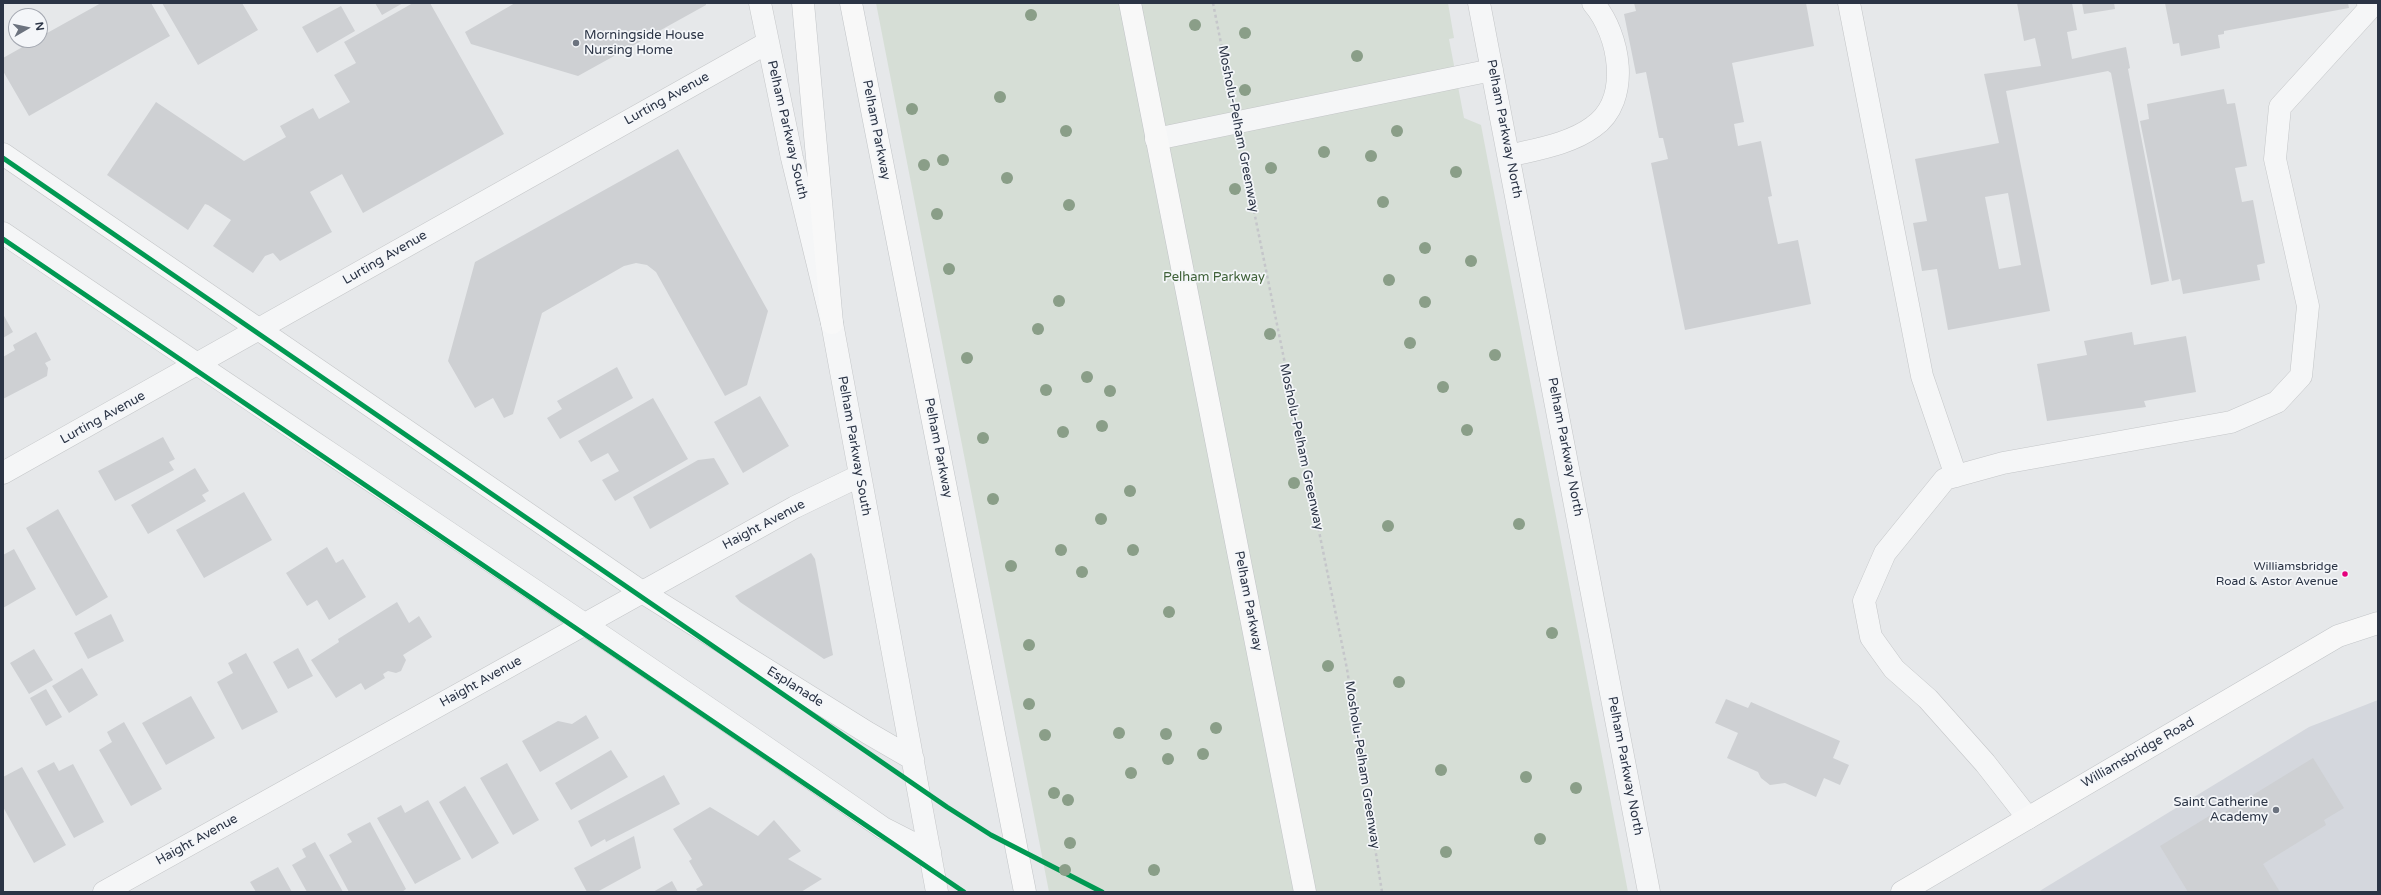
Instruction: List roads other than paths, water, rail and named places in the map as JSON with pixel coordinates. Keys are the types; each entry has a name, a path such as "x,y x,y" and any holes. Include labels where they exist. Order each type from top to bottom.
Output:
{"main road":[{"path":"803,3 832,323"},
{"name":"Pelham Parkway","path":"851,3 1025,892"},
{"name":"Pelham Parkway","path":"1130,3 1305,892"},
{"name":"Williamsbridge Road","path":"1902,892 2338,636 2378,622"}],"street":[{"name":"Pelham Parkway South","path":"760,3 767,43 792,158 832,323 859,476 937,892"},
{"name":"Pelham Parkway North","path":"1479,3 1649,892"},
{"path":"1509,156 1574,138 1594,127 1607,113 1614,97 1618,76 1618,61 1605,17 1593,3"},
{"path":"1849,3 1922,376 1956,476"},
{"path":"2028,818 1985,763 1928,699 1894,669 1871,637 1864,601 1885,553 1945,479 2003,463 2231,422 2277,402 2301,376 2308,306 2276,159 2280,107 2369,9 2368,3"},
{"name":"Lurting Avenue","path":"3,473 197,366 767,43"},
{"path":"1156,139 1237,124 1492,70"},
{"name":"Esplanade","path":"3,154 258,331 642,592 868,734 913,759"},
{"path":"3,233 197,366 584,624 883,828 930,852"},
{"name":"Haight Avenue","path":"104,892 795,507 859,476"}],"place":[{"name":"Morningside House Nursing Home","path":"576,43"},
{"name":"Williamsbridge Road & Astor Avenue","path":"2345,574"},
{"name":"Saint Catherine Academy","path":"2276,810"}]}
